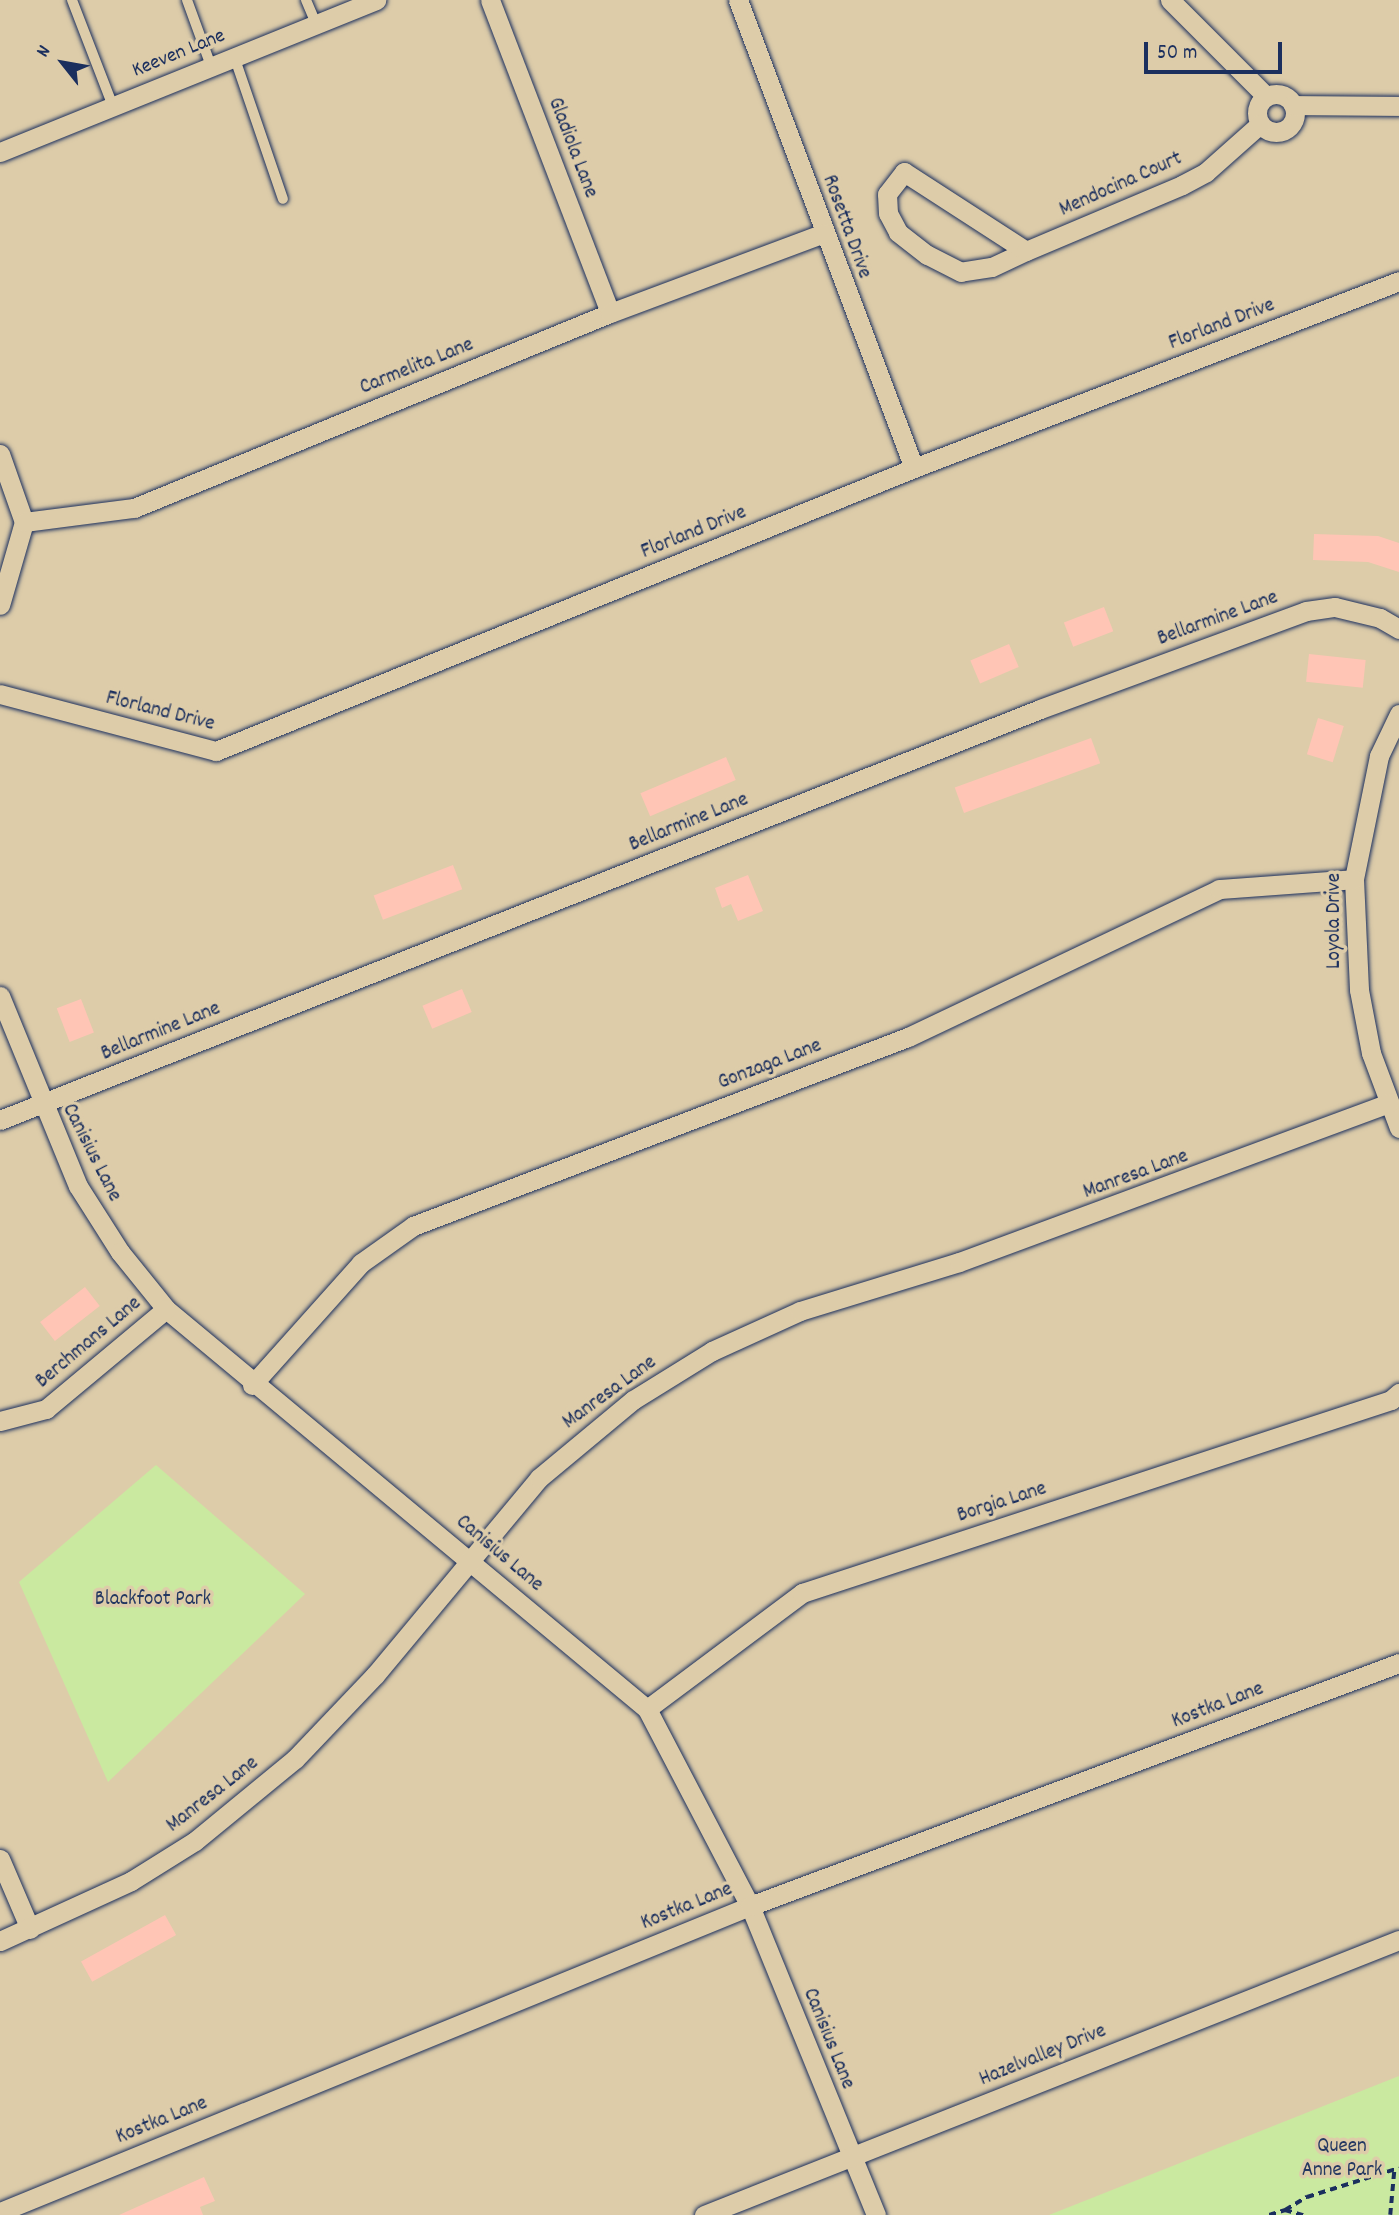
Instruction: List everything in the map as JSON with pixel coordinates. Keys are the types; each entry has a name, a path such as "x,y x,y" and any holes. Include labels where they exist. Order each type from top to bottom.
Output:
{"street":[{"name":"Keeven Lane","path":"0,152 376,0"},
{"name":"Gladiola Lane","path":"490,0 610,313"},
{"name":"Rosetta Drive","path":"738,0 914,468"},
{"path":"1170,0 1266,96"},
{"path":"1284,95 1293,105 1294,117 1288,127 1276,132 1260,124 1258,106 1266,96 1284,95"},
{"path":"1293,105 1399,106"},
{"name":"Mendocina Court","path":"1026,251 904,172 887,194 888,213 898,232 927,255 961,272 991,267 1182,185 1206,172 1260,124"},
{"name":"Carmelita Lane","path":"24,522 134,508 610,313 824,233"},
{"name":"Florland Drive","path":"0,694 216,751 914,468 1399,281"},
{"path":"0,454 24,522 0,606"},
{"name":"Bellarmine Lane","path":"0,1120 1040,709 1306,611 1335,607 1380,618 1399,629"},
{"name":"Loyola Drive","path":"1398,1124 1359,990 1354,879 1379,756 1399,714"},
{"name":"Gonzaga Lane","path":"252,1385 361,1263 412,1226 908,1037 1219,889 1354,879"},
{"name":"Canisius Lane","path":"0,996 41,1104 78,1186 120,1252 166,1309 252,1385 471,1558 647,1709 750,1906 876,2215"},
{"name":"Manresa Lane","path":"0,1941 131,1881 195,1841 295,1759 375,1675 539,1478 584,1437 633,1400 712,1351 800,1311 1073,1222 1390,1090"},
{"name":"Berchmans Lane","path":"0,1421 46,1409 166,1309"},
{"name":"Borgia Lane","path":"647,1709 802,1593 1391,1400 1399,1393"},
{"name":"Kostka Lane","path":"0,2212 750,1906 1399,1662"},
{"path":"0,1859 30,1929"},
{"name":"Hazelvalley Drive","path":"704,2215 1399,1940"}],"lane":[{"path":"72,0 113,106"},
{"path":"187,0 211,66"},
{"path":"306,0 316,23"},
{"path":"234,56 283,199"}],"path":[{"path":"1269,2215 1285,2210 1307,2197 1397,2169 1390,2215"},
{"path":"1285,2210 1303,2215"}],"green space":[{"name":"Blackfoot Park","path":"156,1465 305,1594 108,1782 19,1582"},
{"name":"Queen Anne Park","path":"1399,2076 1399,2215 1049,2215"}],"building":[{"path":"1314,534 1378,536 1399,543 1399,572 1368,562 1313,560"},
{"path":"1104,607 1113,631 1073,647 1064,622"},
{"path":"1009,644 1019,667 980,683 970,660"},
{"path":"1309,654 1366,660 1363,688 1306,682"},
{"path":"1318,718 1344,726 1333,762 1307,754"},
{"path":"1091,738 1100,763 964,813 955,788"},
{"path":"726,757 736,780 650,816 640,793"},
{"path":"453,865 462,889 383,920 374,895"},
{"path":"748,875 763,911 738,921 731,904 722,908 715,888"},
{"path":"462,989 472,1012 432,1029 422,1006"},
{"path":"81,999 94,1033 70,1042 57,1008"},
{"path":"85,1287 100,1306 55,1341 40,1322"},
{"path":"165,1915 176,1935 92,1982 81,1962"},
{"path":"204,2177 215,2201 200,2207 203,2215 119,2215"}]}
